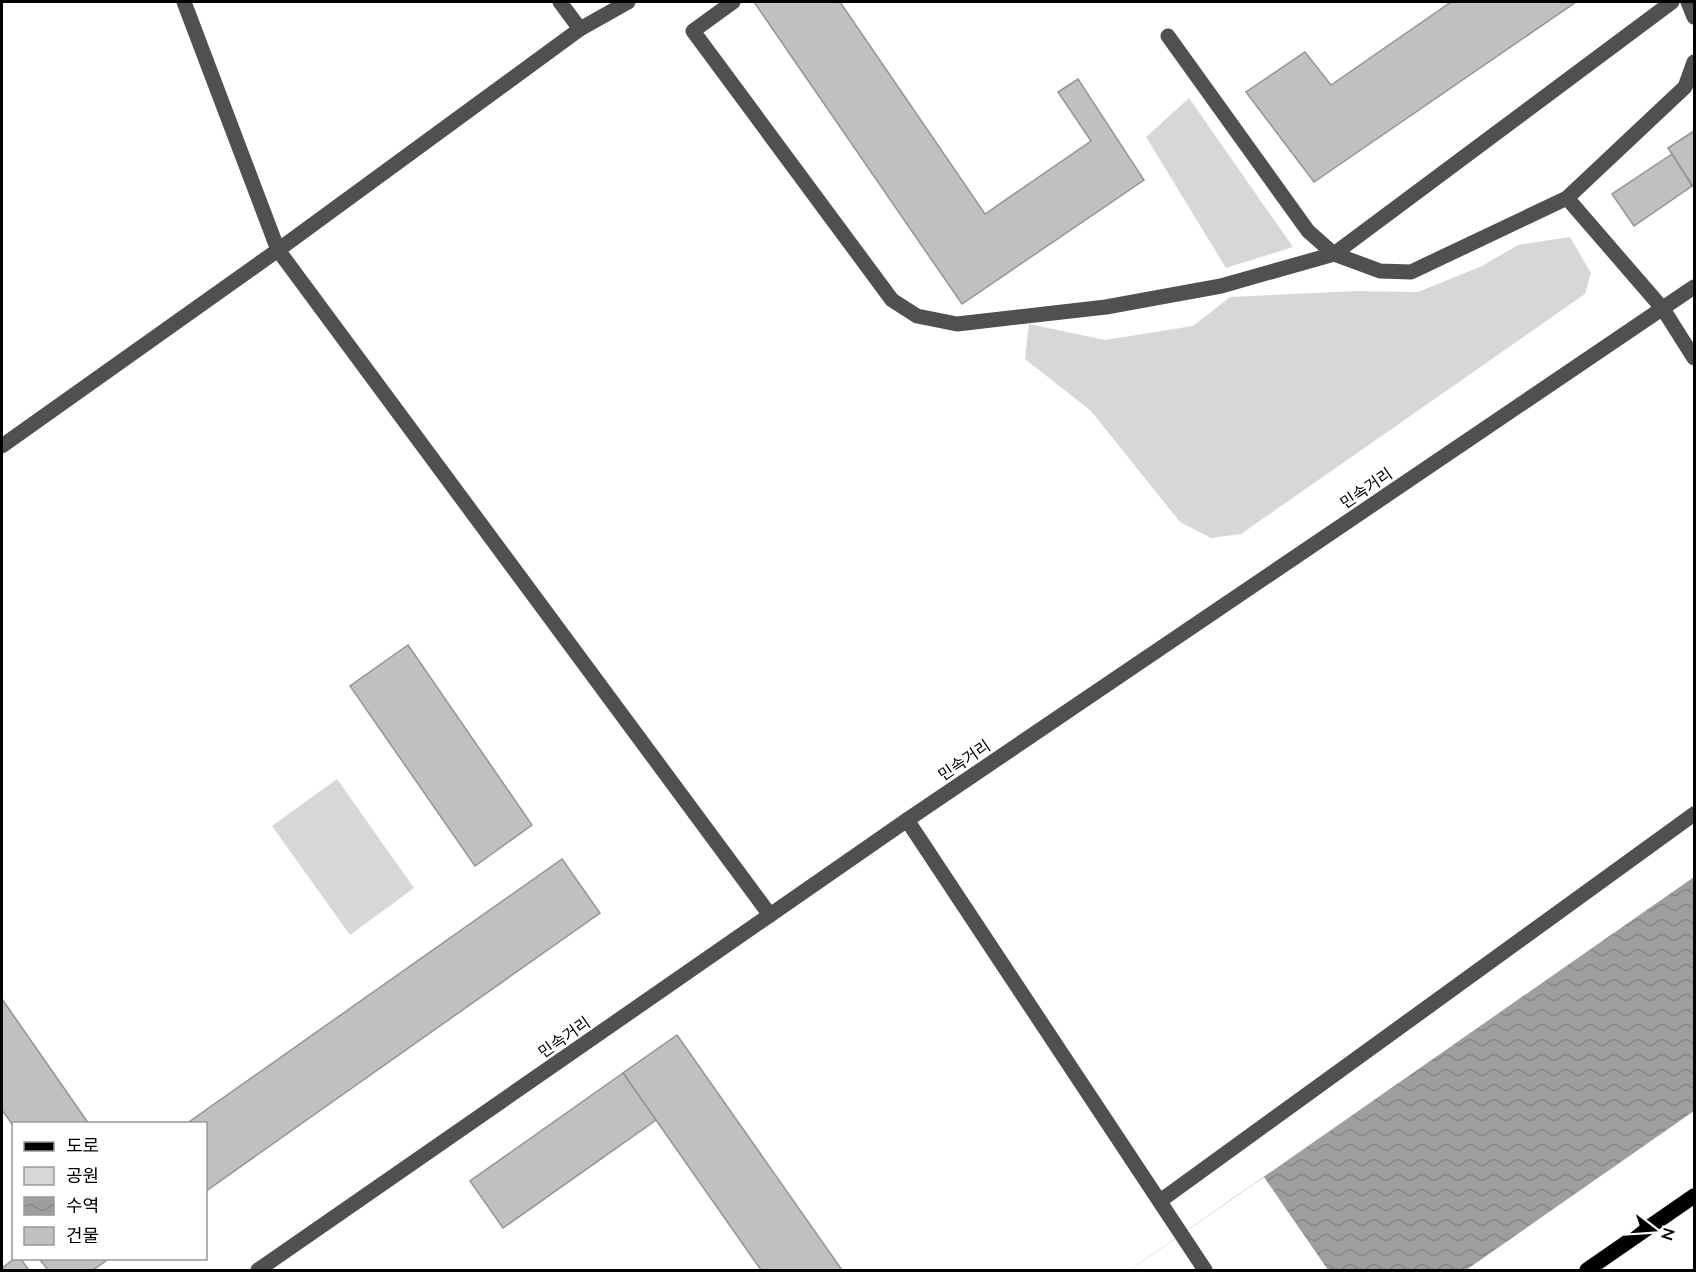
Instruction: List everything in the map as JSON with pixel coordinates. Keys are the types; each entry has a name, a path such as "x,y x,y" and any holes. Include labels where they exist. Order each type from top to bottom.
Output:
{"main road":[{"path":"1587,1270 1695,1196"}],"street":[{"path":"184,2 279,250 770,915"},
{"path":"560,2 580,29"},
{"path":"2,446 279,250 580,29 628,2"},
{"path":"733,2 693,31 892,300 917,316 957,324 1106,307 1221,286 1334,254 1672,2"},
{"path":"1688,2 1695,17"},
{"path":"1168,36 1308,231 1334,254 1380,272 1411,272 1567,198 1685,87 1695,62"},
{"path":"1567,198 1663,309 1695,358"},
{"name":"민속거리","path":"258,1270 907,820 1695,287"},
{"path":"1160,1201 1695,814"},
{"path":"907,820 1205,1270"}],"green space":[{"path":"1189,98 1293,247 1226,268 1146,137"},
{"path":"1570,237 1591,273 1585,294 1241,534 1211,538 1180,522 1091,411 1025,359 1029,324 1105,340 1193,326 1230,297 1356,291 1418,292 1482,266 1518,245"},
{"path":"337,779 414,888 350,935 272,826"}],"water":[{"path":"1694,877 1694,1111 1466,1270 1130,1270"}],"pier":[{"path":"1264,1177 1328,1270 1130,1270"}],"building":[{"path":"754,2 840,2 985,214 1091,141 1058,92 1078,79 1144,180 962,304"},
{"path":"1451,2 1576,2 1314,182 1246,92 1305,52 1331,85"},
{"path":"1694,131 1694,188 1668,148"},
{"path":"1672,154 1692,186 1634,226 1612,194"},
{"path":"408,645 532,825 475,866 350,686"},
{"path":"562,859 600,913 207,1190 207,1122 189,1122"},
{"path":"2,999 88,1122 12,1122 12,1124 2,1110"},
{"path":"677,1035 842,1270 761,1270 623,1073"},
{"path":"623,1073 656,1120 503,1228 470,1181"},
{"path":"12,1260 22,1260 29,1270 2,1270"},
{"path":"40,1260 107,1260 93,1270 48,1270"}]}
